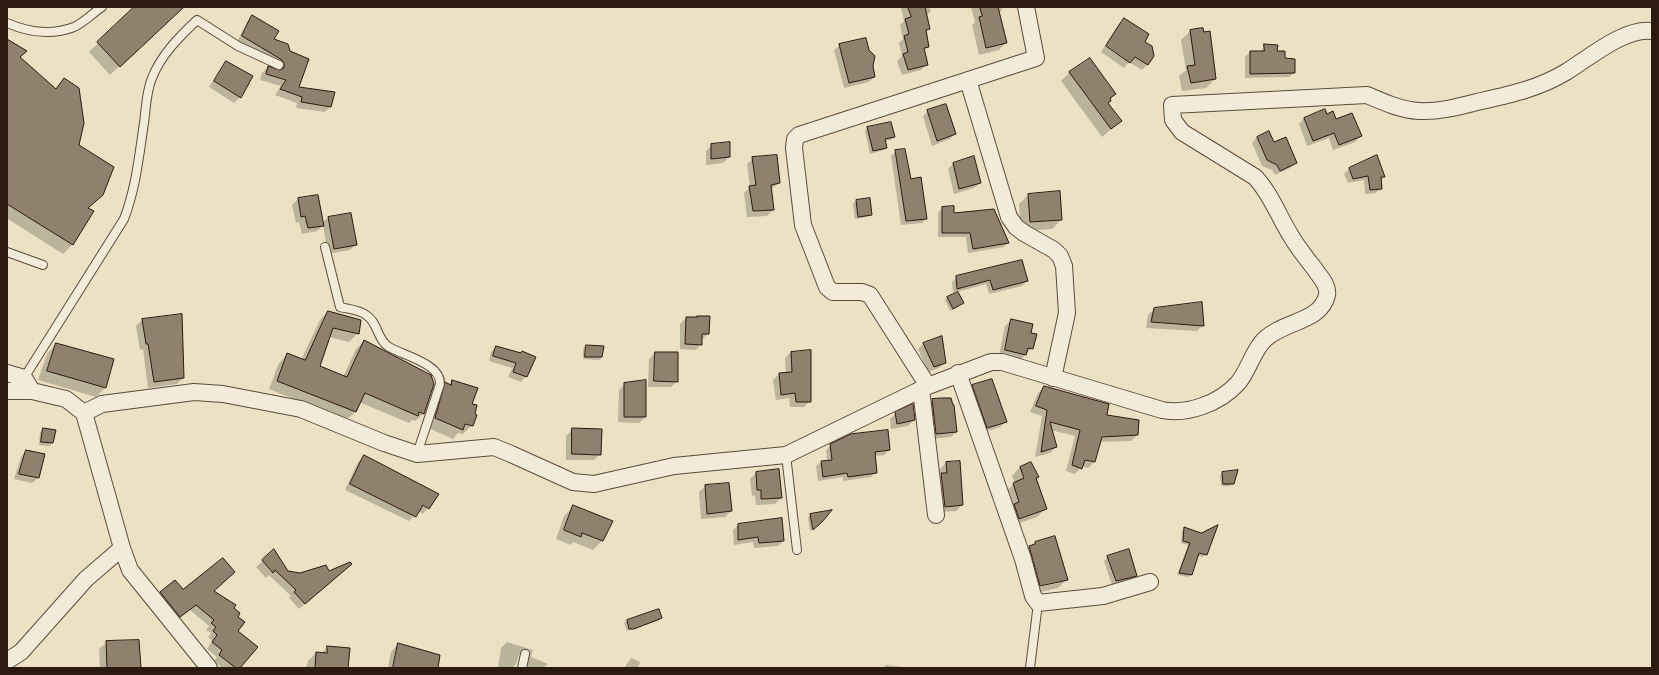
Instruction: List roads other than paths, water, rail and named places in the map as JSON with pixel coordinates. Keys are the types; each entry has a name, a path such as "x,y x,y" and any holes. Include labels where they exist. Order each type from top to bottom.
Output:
{"street":[{"path":"936,515 924,388 870,295 862,292 833,292 827,287 803,225 794,148 795,139 799,135 1036,58 1026,7"},
{"path":"84,413 102,404 194,392 223,394 301,409 384,443 417,454 494,447 573,482 594,484 674,466 786,456 924,388 958,373 991,362 1002,362 1162,410 1176,412 1194,410 1224,394 1238,382 1264,340 1277,329 1312,316 1321,309 1327,294 1325,284 1291,237 1262,185 1255,177 1182,132 1173,120 1172,105 1367,95 1390,105 1419,111 1451,108 1528,91 1564,74 1620,38 1642,29 1652,31"},
{"path":"968,80 1009,217 1016,227 1024,233 1054,250 1060,256 1064,266 1067,313 1053,378"},
{"path":"7,373 28,384 66,399 84,413 122,548 130,570 209,668"},
{"path":"958,373 1023,560 1033,596 1038,603 1103,596 1150,582"},
{"path":"7,391 28,384"},
{"path":"7,661 21,652 86,579 122,548"}],"lane":[{"path":"7,23 19,28 46,33 74,26 102,7"},
{"path":"28,384 124,219 131,200 137,175 148,93 152,78 176,41 197,20 238,46 279,65"},
{"path":"325,247 340,307 365,314 373,320 387,346 435,370 441,377 417,454"},
{"path":"7,252 43,265"},
{"path":"786,456 797,550"},
{"path":"1030,668 1038,603"},
{"path":"522,668 525,654"}]}
